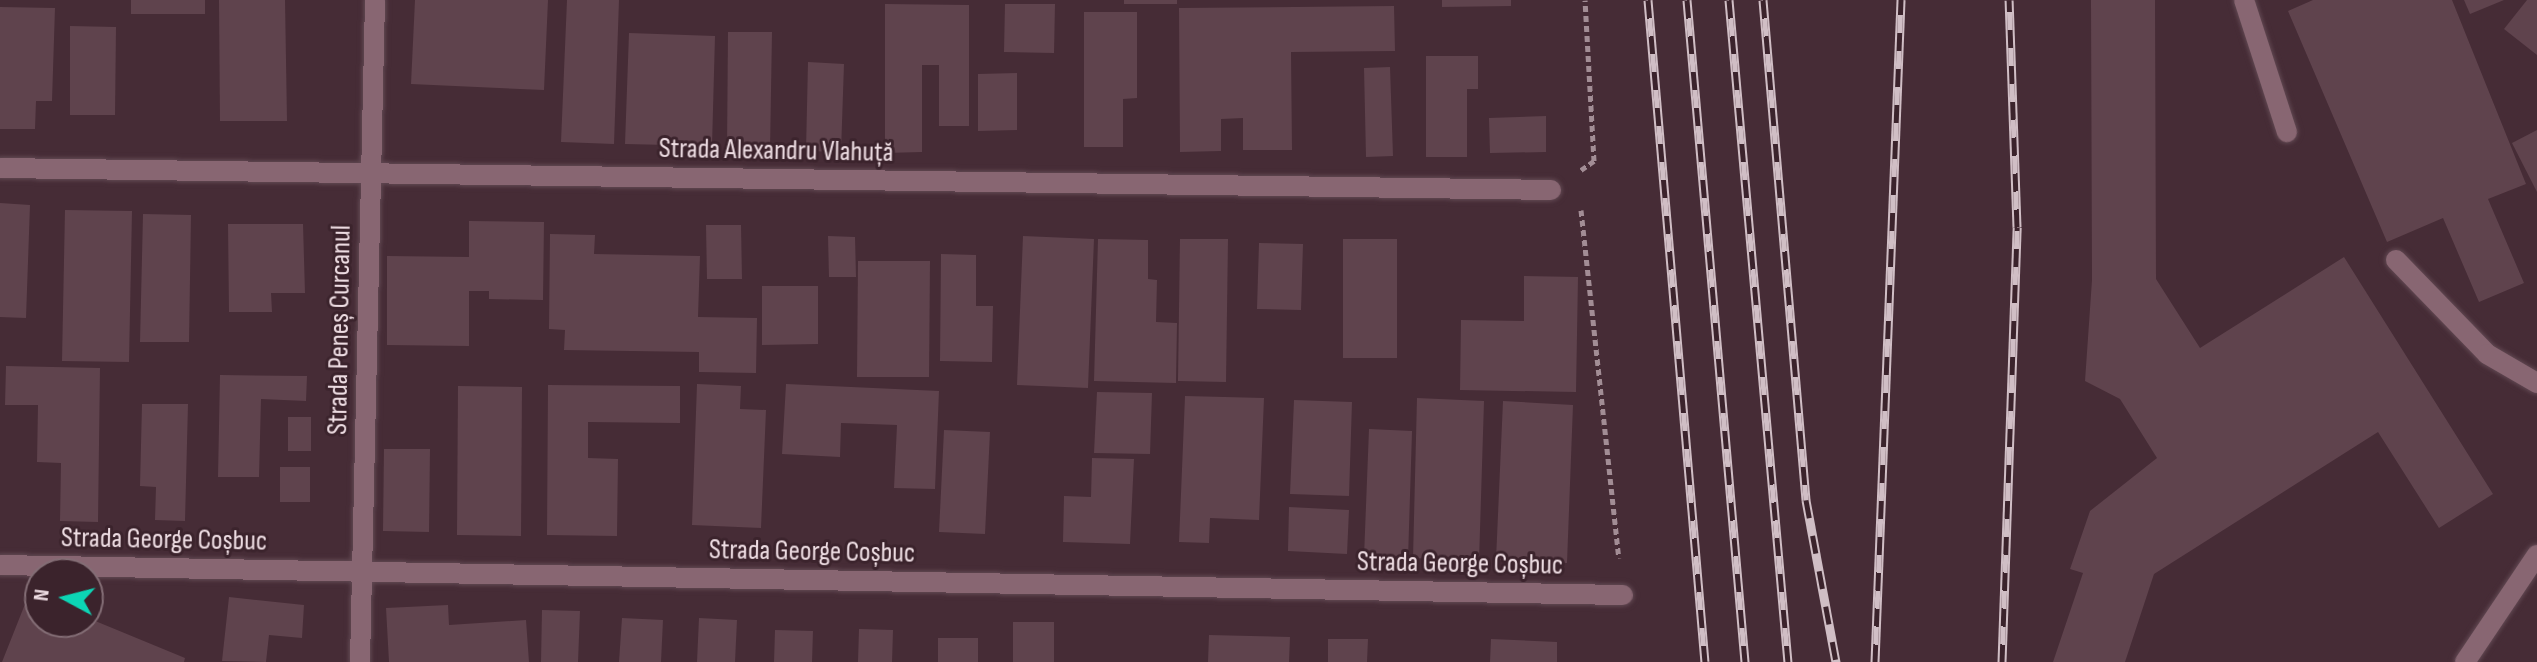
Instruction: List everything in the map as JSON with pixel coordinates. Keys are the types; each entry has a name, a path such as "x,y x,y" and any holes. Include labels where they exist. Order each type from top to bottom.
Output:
{"street":[{"name":"Strada Peneș Curcanul","path":"360,662 375,0"},
{"path":"2244,0 2287,132"},
{"name":"Strada Alexandru Vlahuță","path":"0,168 1551,190"},
{"path":"2396,260 2487,354 2537,383"},
{"path":"2465,662 2537,555"},
{"name":"Strada George Coșbuc","path":"0,565 1623,595"}],"path":[{"path":"1577,173 1594,161 1585,0"},
{"path":"1581,204 1623,595"}],"building":[{"path":"131,0 205,0 205,14 131,14"},
{"path":"219,0 285,0 287,121 220,121"},
{"path":"415,0 548,0 544,90 411,84"},
{"path":"567,0 619,0 614,144 561,142"},
{"path":"1124,0 1177,0 1177,4 1124,4"},
{"path":"1442,0 1511,0 1511,6 1442,7"},
{"path":"2091,0 2155,0 2156,279 2200,348 2344,257 2493,494 2439,528 2378,432 2154,574 2125,662 2053,662 2083,573 2070,569 2090,511 2157,458 2120,399 2085,381 2092,280"},
{"path":"2313,0 2452,0 2526,184 2488,199 2524,283 2479,302 2443,218 2387,242 2288,11"},
{"path":"2464,0 2504,0 2470,14"},
{"path":"2527,0 2537,0 2537,55 2504,29"},
{"path":"885,4 969,5 969,126 939,126 939,65 922,65 922,152 885,153"},
{"path":"1005,4 1055,4 1054,53 1004,52"},
{"path":"1394,6 1395,51 1291,52 1292,150 1243,150 1243,118 1221,119 1221,151 1180,152 1179,8"},
{"path":"0,7 55,8 52,101 36,101 35,129 0,129"},
{"path":"1084,12 1137,12 1137,98 1123,99 1123,147 1084,147"},
{"path":"70,26 116,27 115,115 70,115"},
{"path":"728,32 772,32 770,150 727,149"},
{"path":"629,33 715,36 712,146 625,144"},
{"path":"1426,56 1478,56 1478,89 1467,89 1467,157 1426,157"},
{"path":"808,62 844,64 841,152 806,151"},
{"path":"1390,67 1393,156 1366,157 1364,68"},
{"path":"1017,73 1017,130 978,131 978,74"},
{"path":"1546,116 1546,152 1490,153 1489,118"},
{"path":"2537,130 2537,192 2512,143"},
{"path":"0,203 30,205 26,318 0,317"},
{"path":"65,210 132,211 129,362 62,361"},
{"path":"143,214 191,215 189,342 140,342"},
{"path":"469,221 544,222 543,300 489,299 489,291 469,291 469,346 387,345 387,256 469,257"},
{"path":"228,224 303,224 305,293 271,293 272,312 229,312"},
{"path":"706,225 741,225 742,279 707,279"},
{"path":"550,234 595,235 594,254 700,256 698,317 757,318 756,373 699,372 699,352 564,350 565,330 549,329"},
{"path":"828,236 855,237 856,277 829,277"},
{"path":"1023,236 1094,239 1088,388 1017,385"},
{"path":"1098,239 1148,240 1148,279 1157,280 1156,322 1177,323 1176,383 1094,381"},
{"path":"1180,239 1228,239 1226,382 1178,381"},
{"path":"1343,239 1397,239 1397,358 1343,358"},
{"path":"1259,243 1303,244 1301,310 1257,309"},
{"path":"941,254 976,255 976,306 993,306 992,362 940,361"},
{"path":"858,261 930,261 929,377 857,377"},
{"path":"1524,276 1578,277 1576,392 1460,390 1461,320 1524,321"},
{"path":"762,286 818,286 818,344 762,345"},
{"path":"6,366 100,368 98,522 60,521 61,463 37,462 38,405 5,405"},
{"path":"220,375 307,376 306,401 261,399 259,477 218,477"},
{"path":"697,384 741,386 740,409 766,410 761,528 692,525"},
{"path":"786,384 939,391 935,489 894,488 897,425 841,423 840,457 782,454"},
{"path":"548,385 680,386 680,423 588,422 588,458 618,459 617,536 547,535"},
{"path":"458,386 522,387 521,536 457,535"},
{"path":"1097,392 1152,393 1150,454 1094,453"},
{"path":"1185,396 1264,398 1259,520 1210,518 1209,543 1179,542"},
{"path":"1417,398 1484,401 1479,561 1413,558"},
{"path":"1294,400 1352,402 1349,496 1290,494"},
{"path":"1503,401 1573,405 1567,563 1496,560"},
{"path":"142,404 188,404 185,521 155,520 156,487 140,486"},
{"path":"288,417 311,417 311,451 288,451"},
{"path":"1369,429 1412,431 1408,559 1364,557"},
{"path":"944,430 990,432 985,534 939,532"},
{"path":"384,449 430,449 429,532 383,531"},
{"path":"1092,458 1134,459 1130,544 1063,542 1064,496 1091,497"},
{"path":"280,467 310,467 310,502 280,502"},
{"path":"1289,507 1349,510 1347,554 1288,551"},
{"path":"229,597 304,605 302,638 269,635 266,662 222,661"},
{"path":"448,605 449,625 526,620 529,662 389,662 386,608"},
{"path":"24,607 24,638 104,638 104,625 185,658 184,662 2,662"},
{"path":"542,610 580,611 578,662 541,662"},
{"path":"622,618 663,620 661,662 619,662"},
{"path":"699,618 737,620 735,662 697,662"},
{"path":"1013,622 1054,622 1054,662 1013,662"},
{"path":"859,629 893,630 892,662 858,662"},
{"path":"775,630 813,631 812,662 774,662"},
{"path":"1209,635 1290,637 1289,662 1208,662"},
{"path":"938,638 978,638 978,662 938,662"},
{"path":"1328,639 1368,639 1367,662 1328,662"},
{"path":"1491,639 1557,642 1557,662 1490,662"}],"railway":[{"path":"1648,0 1705,662"},
{"path":"1687,0 1745,662"},
{"path":"1729,0 1788,662"},
{"path":"1763,0 1806,500 1836,662"},
{"path":"1875,662 1901,0"},
{"path":"2002,662 2017,227 2009,0"}]}
